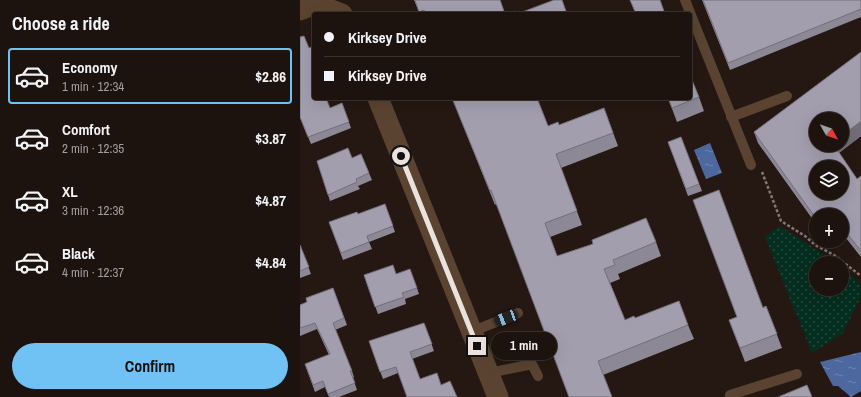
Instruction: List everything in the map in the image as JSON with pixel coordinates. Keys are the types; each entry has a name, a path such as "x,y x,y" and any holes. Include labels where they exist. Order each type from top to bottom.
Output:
{"street":[{"path":"300,10 315,4 337,12"},
{"path":"379,100 498,397"}],"lane":[{"path":"685,0 690,12"},
{"path":"692,17 751,166"},
{"path":"732,117 787,96"},
{"path":"471,332 518,313"},
{"path":"488,373 532,364 538,376"},
{"path":"730,395 797,374"}],"path":[{"path":"751,166 761,168 781,221 805,236 815,245 834,255 861,276"}],"green space":[{"path":"779,226 809,245 809,248 814,248 827,256 809,256 809,296 849,296 849,273 861,285 861,296 843,333 812,353 765,237"}],"water":[{"path":"710,143 722,173 706,179 694,150"},
{"path":"861,352 861,391 851,397 838,386 833,386 820,362"}],"building":[{"path":"415,0 500,0 504,12 425,12 424,10 419,12"},
{"path":"554,0 562,0 566,12 522,12"},
{"path":"630,0 660,0 664,12 635,12"},
{"path":"703,0 861,0 861,9 728,63"},
{"path":"304,36 309,48 312,47 312,100 327,100 330,108 342,103 349,122 308,137 300,117 300,37"},
{"path":"861,52 861,121 849,130 849,112 809,112 809,152 839,152 844,160 809,160 809,200 849,200 849,167 857,179 861,176 861,251 849,236 849,208 809,209 754,132"},
{"path":"692,80 699,97 692,100"},
{"path":"453,100 538,100 548,126 558,122 559,125 604,108 613,133 556,154 577,211 545,223 557,256 593,244 592,240 646,218 656,242 613,260 615,265 604,269 625,320 634,316 635,318 679,301 688,325 598,361 612,397 569,397 491,190 490,191"},
{"path":"669,100 692,100 672,108"},
{"path":"681,137 699,184 686,189 668,142"},
{"path":"348,148 352,158 361,154 369,173 356,179 357,182 328,195 317,161"},
{"path":"719,190 763,308 766,306 777,334 740,348 729,320 737,317 693,200"},
{"path":"385,204 393,226 367,236 369,242 341,253 329,222 357,212 358,214"},
{"path":"300,245 309,267 300,271"},
{"path":"393,265 396,274 410,269 417,288 402,293 404,297 375,307 364,275"},
{"path":"333,288 344,318 333,323 352,371 350,371 355,383 328,394 323,381 313,385 305,364 330,354 315,323 300,328 300,305 307,302 306,298"},
{"path":"424,323 432,344 410,352 420,379 437,373 441,385 450,381 457,397 407,397 396,367 380,372 369,341"},
{"path":"807,385 812,397 778,397"}],"route":[{"path":"401,156 477,346"}]}
